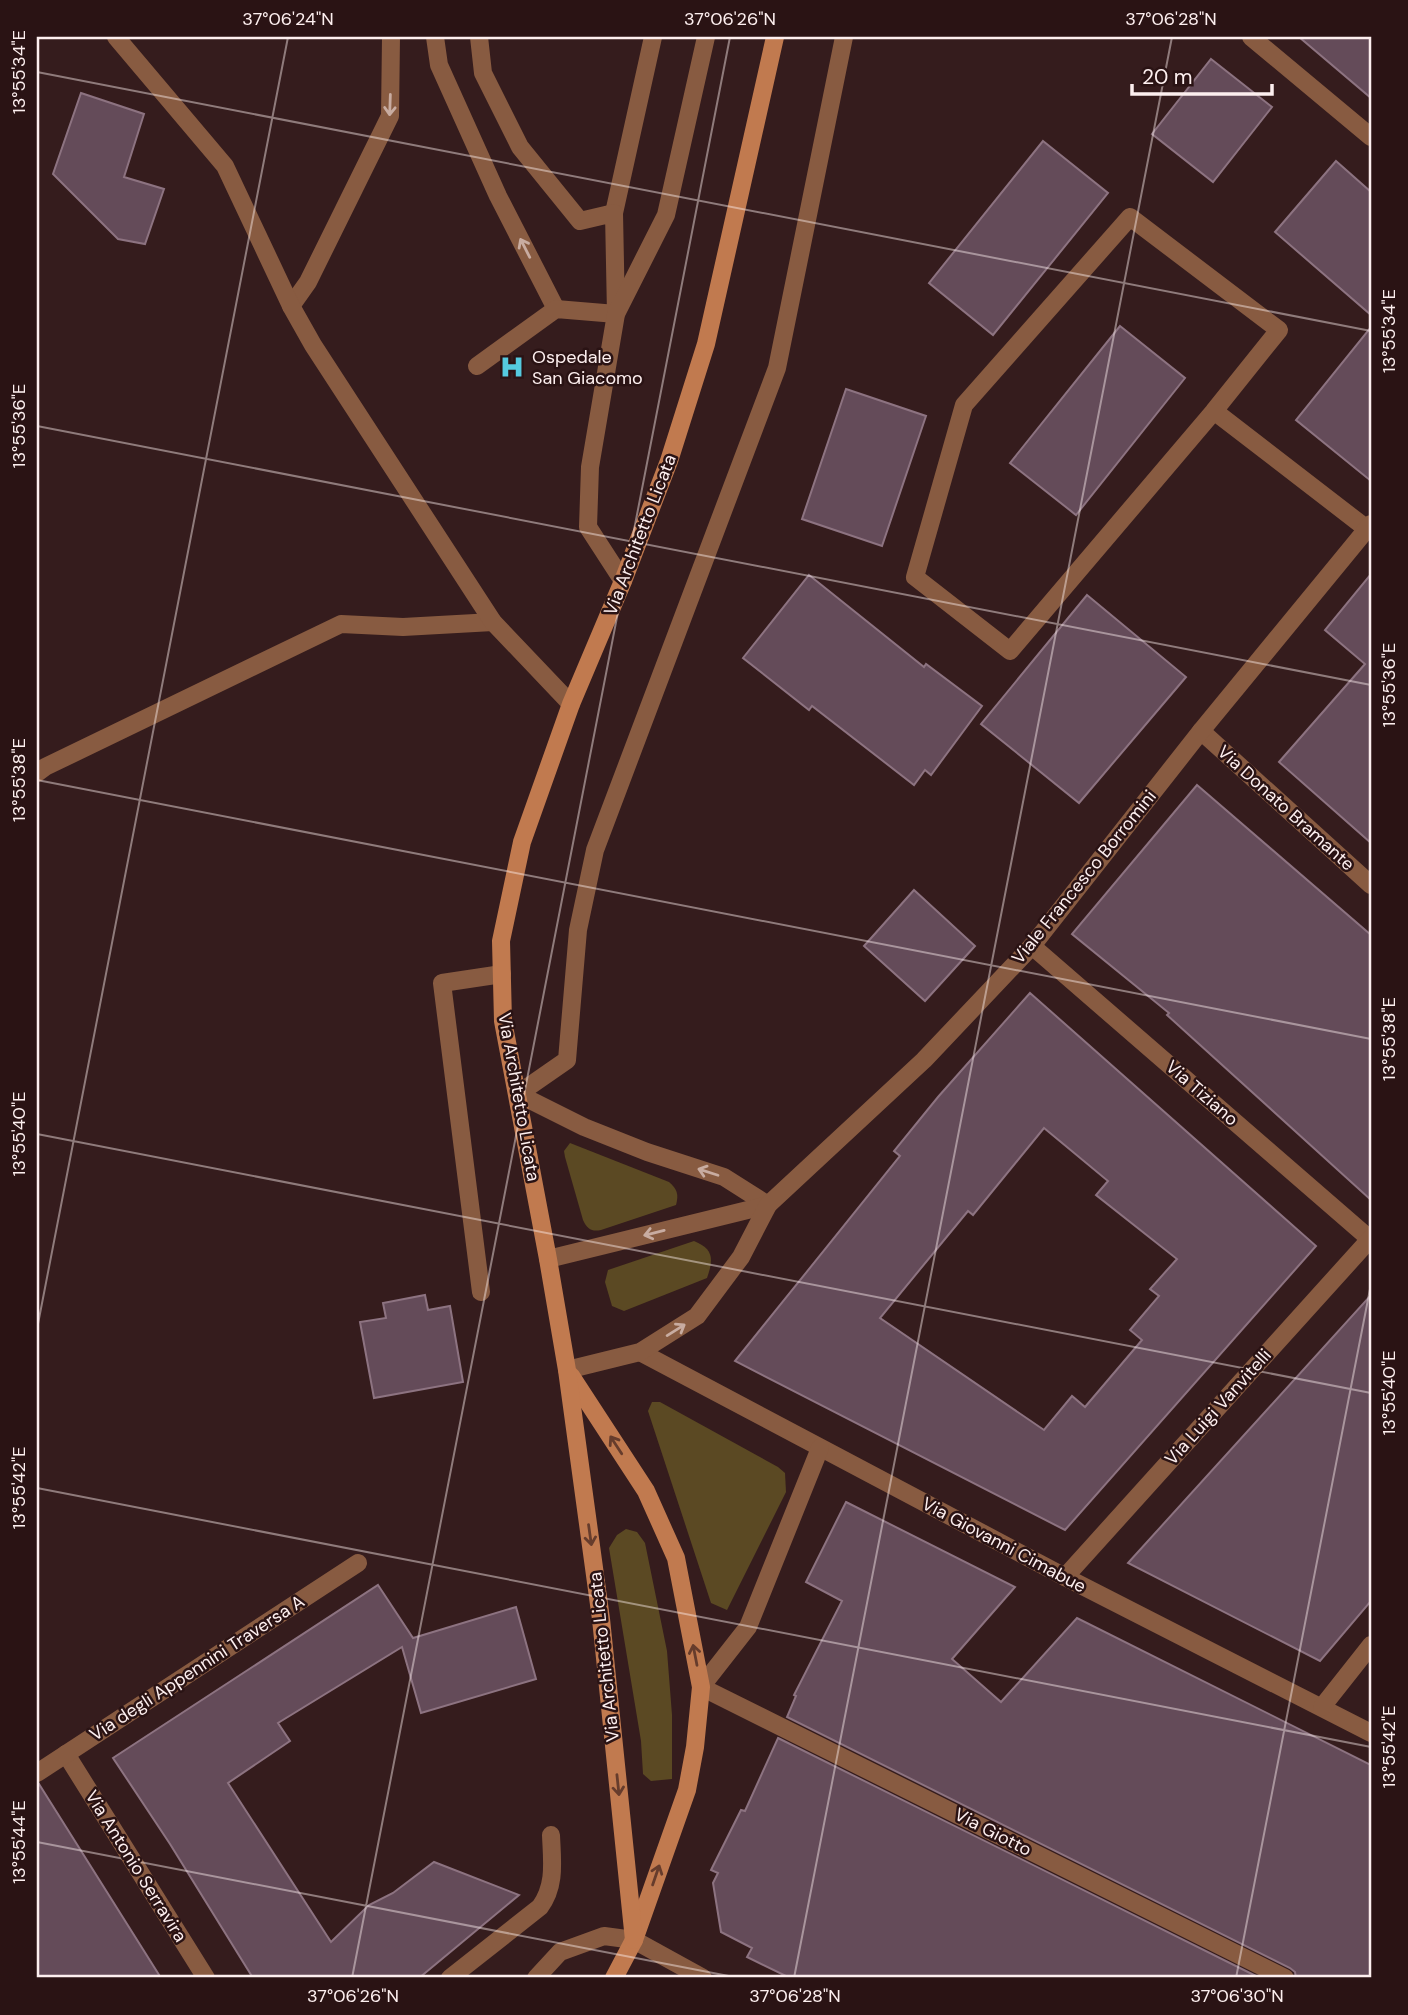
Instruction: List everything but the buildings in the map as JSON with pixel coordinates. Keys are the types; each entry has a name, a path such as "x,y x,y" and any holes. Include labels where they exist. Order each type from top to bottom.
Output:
{"street":[{"path":"116,37 225,166 291,306 493,622 571,704"},
{"path":"291,306 308,282 390,116 391,37"},
{"path":"435,37 439,65 498,197 556,309"},
{"path":"480,37 483,72 520,147 580,221 614,213"},
{"path":"623,581 588,527 590,467 616,314 614,213 653,37"},
{"path":"616,314 666,215 706,37"},
{"name":"Via Architetto Licata","path":"634,1940 601,1619 567,1370 503,1021 501,940 522,842 571,704 670,461 706,344 775,37"},
{"path":"768,1205 724,1177 647,1152 584,1127 518,1094 567,1060 578,930 596,850 777,368 844,37"},
{"path":"1251,37 1371,137"},
{"path":"1130,218 1279,330 1214,411 1010,651 915,577 964,405 1130,218"},
{"path":"477,366 556,309 616,314"},
{"path":"1214,411 1370,528"},
{"name":"Viale Francesco Borromini","path":"768,1205 924,1060 1032,946 1201,731 1370,528"},
{"path":"40,768 341,624 403,627 493,622"},
{"name":"Via Donato Bramante","path":"1201,731 1371,885"},
{"name":"Via Tiziano","path":"1032,946 1371,1239"},
{"path":"481,1292 442,983 502,974"},
{"path":"548,1259 768,1205"},
{"path":"614,1978 634,1940 687,1790 695,1747 701,1687 676,1558 646,1491 567,1370 640,1352 697,1316 741,1257 768,1205"},
{"name":"Via Luigi Vanvitelli","path":"1065,1577 1371,1239"},
{"name":"Via Giovanni Cimabue","path":"640,1352 1065,1577 1371,1733"},
{"path":"701,1687 748,1627 820,1448"},
{"name":"Via degli Appennini Traversa A","path":"37,1773 358,1563"},
{"path":"1321,1707 1371,1645"},
{"name":"Via Giotto","path":"701,1687 1285,1978"},
{"name":"Via Antonio Serravira","path":"66,1754 206,1978"},
{"path":"450,1978 540,1907 547,1897 552,1880 551,1835"},
{"path":"537,1978 560,1952 604,1936 634,1940 703,1978"}],"shaded area":[{"path":"570,1143 669,1182 677,1192 676,1205 601,1230 590,1229 583,1220 565,1157 564,1151"},
{"path":"694,1241 705,1247 710,1255 711,1265 707,1278 624,1311 612,1306 605,1282 608,1270"},
{"path":"652,1402 660,1402 785,1473 786,1492 727,1610 711,1603 648,1411"},
{"path":"626,1529 637,1532 645,1543 667,1651 672,1715 672,1779 651,1781 643,1774 641,1741 609,1548 617,1535"}],"place":[{"name":"Ospedale San Giacomo","path":"512,367"}]}
